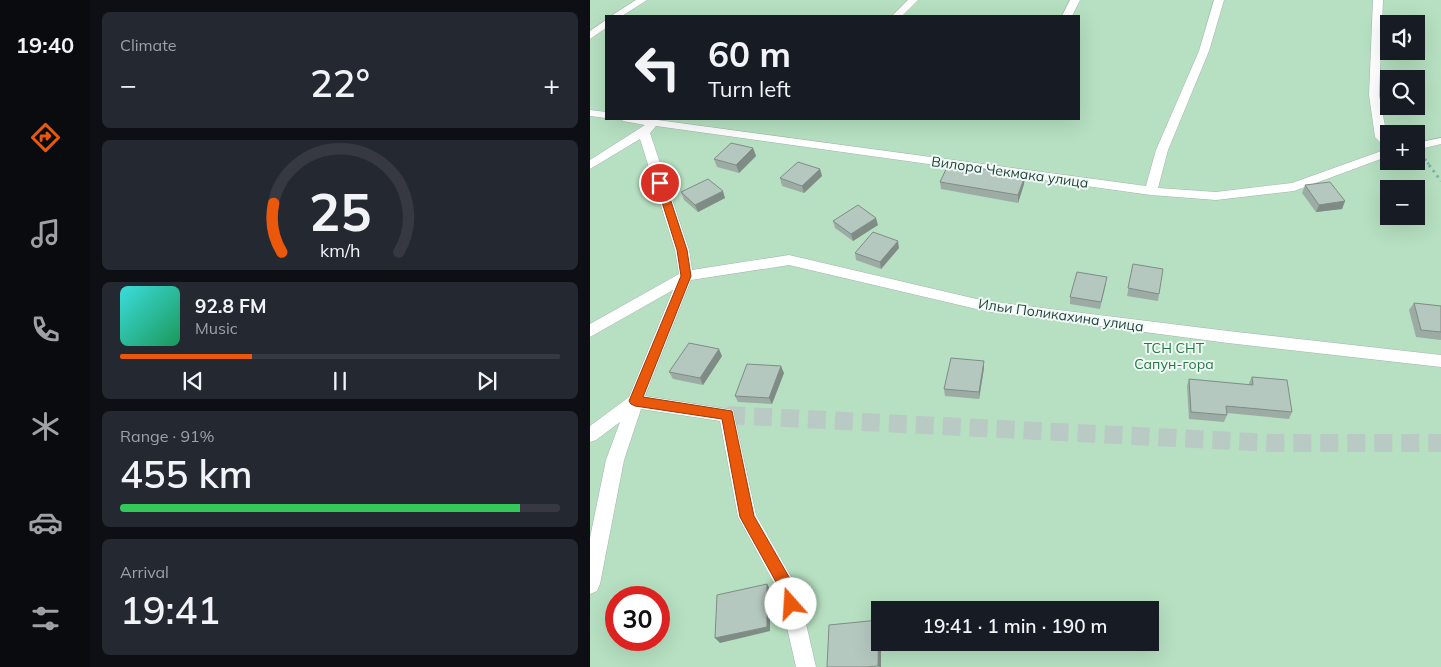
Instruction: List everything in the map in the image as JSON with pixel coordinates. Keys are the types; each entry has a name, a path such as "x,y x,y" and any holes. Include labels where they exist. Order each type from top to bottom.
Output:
{"street":[{"path":"622,15 642,0"},
{"path":"898,15 913,0"},
{"path":"1068,15 1075,0"},
{"path":"1151,191 1162,150 1204,51 1219,0"},
{"path":"1378,0 1374,95 1380,131"},
{"path":"590,36 605,24"},
{"path":"590,113 605,115"},
{"name":"Вилора Чекмака улица","path":"629,120 648,128 1151,191 1216,196 1294,187 1380,155"},
{"path":"590,165 648,128 682,250 686,276 635,401 615,460 590,584"},
{"path":"1425,148 1441,141"},
{"name":"Ильи Поликахина улица","path":"686,276 789,260 985,306 1228,337 1441,361"},
{"path":"590,331 686,276"},
{"path":"590,435 635,401 728,415 747,517 788,589 806,667"}],"path":[{"path":"1425,158 1441,180"}],"green space":[{"name":"ТСН СНТ Сапун-гора","path":"590,0 1441,0 1441,667 590,667"}],"building":[{"path":"731,143 753,148 736,165 714,159"},
{"path":"798,162 820,169 802,186 780,178"},
{"path":"949,163 1025,176 1018,195 940,182"},
{"path":"708,179 723,191 695,205 681,192"},
{"path":"1330,182 1345,201 1319,205 1305,185"},
{"path":"858,205 876,218 851,234 833,221"},
{"path":"873,232 898,241 880,262 855,253"},
{"path":"1133,264 1163,269 1159,294 1128,288"},
{"path":"1077,272 1107,277 1101,302 1070,297"},
{"path":"1414,303 1441,306 1441,332 1421,330"},
{"path":"689,343 719,349 700,378 669,372"},
{"path":"951,358 984,361 979,392 944,389"},
{"path":"747,364 781,366 769,398 735,396"},
{"path":"1252,377 1287,380 1292,412 1226,406 1227,415 1191,412 1189,379 1253,385"},
{"path":"767,584 767,627 715,638 717,595"},
{"path":"871,621 871,651 878,651 878,666 827,667 829,625"}],"tunnel":[{"path":"727,415 1272,443 1441,443"}],"route":[{"path":"660,183 682,250 686,276 635,401 728,415 747,517 788,589 791,604"}]}
